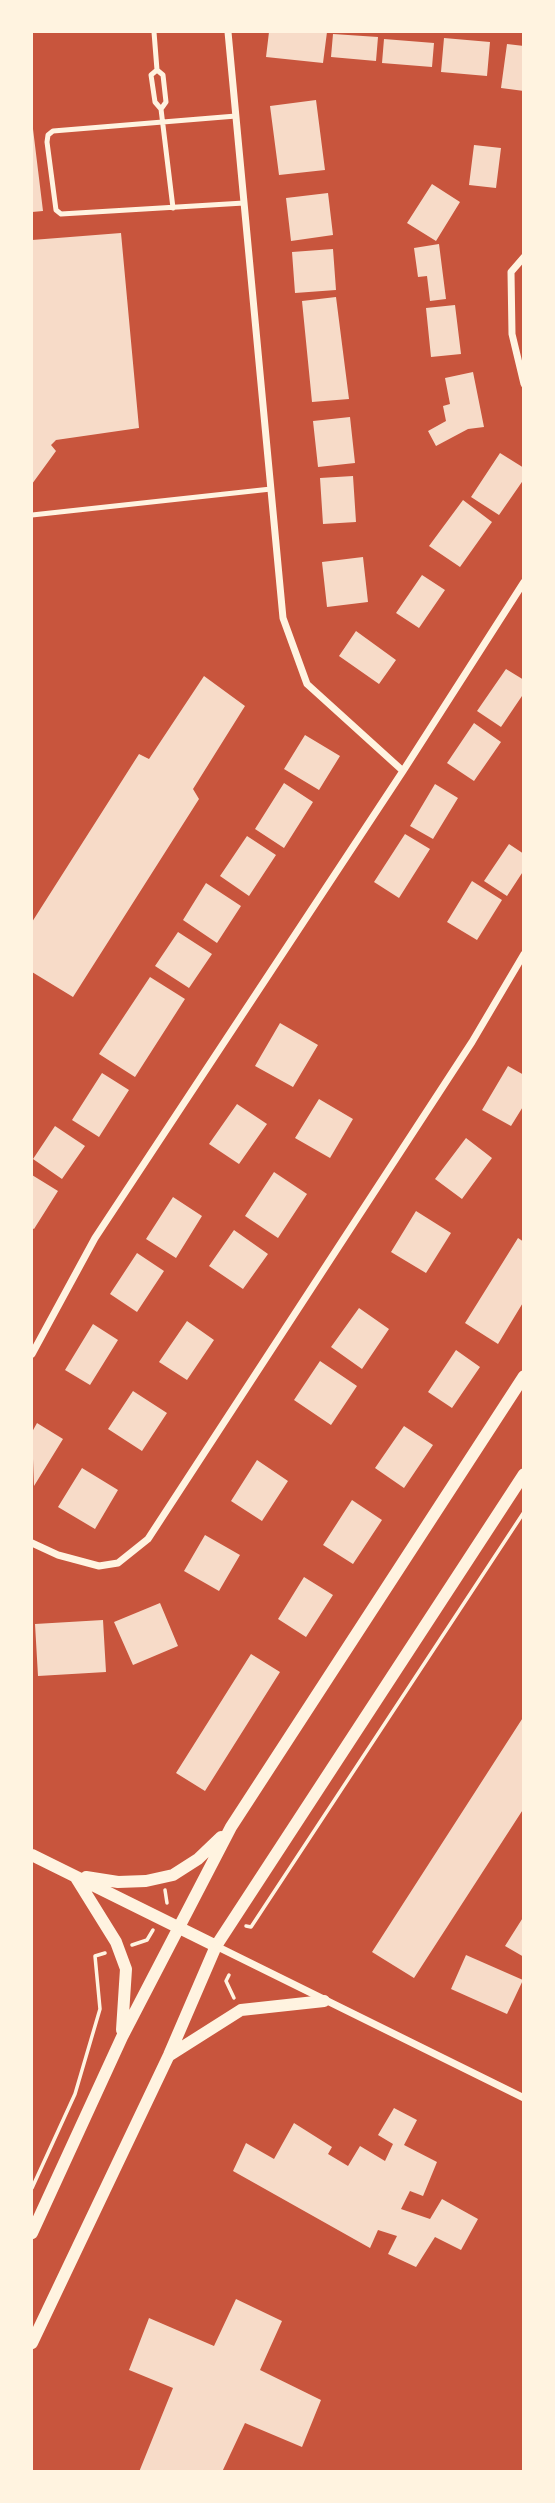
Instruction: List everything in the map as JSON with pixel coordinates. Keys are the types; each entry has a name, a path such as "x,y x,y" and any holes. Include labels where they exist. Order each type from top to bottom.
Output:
{"street":[{"path":"228,32 283,618 307,684 403,771"},
{"path":"523,257 510,272 512,334 523,384"},
{"path":"32,1354 95,1238 403,771 523,582"},
{"path":"32,1543 58,1555 99,1566 118,1563 148,1539 464,1053 523,954"},
{"path":"32,2233 122,2037 231,1827 523,1376"},
{"path":"32,2343 169,2055 216,1947 523,1474"},
{"path":"75,1875 118,1882 146,1881 173,1875 198,1859 231,1827"},
{"path":"32,1855 523,2097"},
{"path":"75,1875 118,1949 126,1969 122,2037"},
{"path":"169,2055 241,2010 324,2000"}],"lane":[{"path":"153,32 157,70 163,75 166,102 161,109"},
{"path":"157,70 151,75 155,102 161,109 173,208"},
{"path":"236,116 53,131 48,135 47,142 55,210 61,214 244,203"},
{"path":"33,513 271,489"}],"path":[{"path":"251,1927 523,1512"},
{"path":"32,2188 75,2094 100,2009 96,1956 147,1940"},
{"path":"229,1975 225,1981 236,2003"}],"building":[{"path":"269,32 327,32 323,63 266,57"},
{"path":"333,34 378,37 376,61 331,57"},
{"path":"444,38 490,42 487,76 441,72"},
{"path":"384,39 434,43 432,67 382,63"},
{"path":"507,44 524,46 524,91 501,88"},
{"path":"316,100 325,170 279,175 270,106"},
{"path":"32,130 43,211 32,212"},
{"path":"474,145 501,148 496,188 469,185"},
{"path":"432,184 460,202 436,241 407,223"},
{"path":"328,193 333,235 291,241 286,198"},
{"path":"121,233 139,428 56,440 51,445 56,451 32,484 32,240"},
{"path":"439,244 446,299 430,301 427,276 418,277 414,248"},
{"path":"333,249 336,290 295,293 292,252"},
{"path":"336,297 349,399 312,402 302,301"},
{"path":"455,305 461,354 431,357 426,308"},
{"path":"473,372 484,427 468,429 436,446 428,431 446,421 443,406 450,404 445,378"},
{"path":"350,417 355,463 318,467 313,421"},
{"path":"500,453 524,468 524,479 499,515 471,497"},
{"path":"353,476 356,522 323,524 320,478"},
{"path":"463,500 492,522 460,567 429,546"},
{"path":"363,557 368,602 327,607 322,562"},
{"path":"422,575 445,590 419,628 396,613"},
{"path":"356,631 396,660 379,684 339,656"},
{"path":"506,669 524,680 524,693 501,727 477,711"},
{"path":"204,676 245,706 193,789 199,799 73,997 32,972 32,922 139,754 149,759"},
{"path":"474,723 501,742 474,781 447,763"},
{"path":"305,735 340,756 319,790 284,769"},
{"path":"284,783 313,802 284,848 255,829"},
{"path":"435,784 458,798 433,839 410,826"},
{"path":"405,834 430,849 399,898 374,882"},
{"path":"247,836 276,855 249,896 220,876"},
{"path":"509,844 524,854 524,870 507,896 484,881"},
{"path":"472,881 502,900 477,940 447,922"},
{"path":"206,883 241,906 217,943 183,920"},
{"path":"178,932 212,954 189,988 155,966"},
{"path":"150,977 185,999 135,1077 99,1054"},
{"path":"280,1023 318,1045 293,1087 255,1066"},
{"path":"508,1066 524,1075 524,1105 511,1126 482,1110"},
{"path":"102,1073 129,1090 99,1137 72,1120"},
{"path":"319,1099 353,1119 330,1158 295,1138"},
{"path":"237,1104 267,1124 239,1164 209,1144"},
{"path":"55,1126 85,1146 62,1179 33,1159"},
{"path":"466,1138 492,1158 462,1199 435,1179"},
{"path":"274,1172 307,1194 278,1238 245,1216"},
{"path":"32,1175 58,1191 34,1229 32,1228"},
{"path":"173,1197 202,1216 176,1258 146,1239"},
{"path":"416,1211 451,1233 426,1273 391,1252"},
{"path":"234,1230 268,1254 243,1289 209,1266"},
{"path":"518,1238 524,1242 524,1301 498,1344 465,1323"},
{"path":"137,1253 164,1271 137,1312 110,1294"},
{"path":"359,1308 389,1329 362,1369 331,1347"},
{"path":"187,1321 214,1340 187,1380 159,1362"},
{"path":"93,1324 118,1340 90,1385 65,1370"},
{"path":"456,1350 480,1367 452,1408 428,1392"},
{"path":"320,1361 357,1386 331,1425 294,1400"},
{"path":"133,1391 167,1413 142,1451 108,1429"},
{"path":"37,1423 63,1439 34,1486 32,1432"},
{"path":"404,1426 433,1445 404,1488 375,1468"},
{"path":"257,1460 288,1481 262,1521 231,1501"},
{"path":"82,1468 118,1490 95,1529 58,1507"},
{"path":"352,1500 382,1520 353,1564 323,1545"},
{"path":"205,1535 240,1555 219,1591 184,1571"},
{"path":"304,1577 333,1595 306,1637 278,1619"},
{"path":"160,1603 178,1646 133,1665 114,1622"},
{"path":"103,1620 106,1672 38,1676 35,1624"},
{"path":"251,1654 280,1672 205,1791 176,1773"},
{"path":"524,1716 524,1808 414,1978 372,1952"},
{"path":"524,1916 524,1957 505,1946"},
{"path":"466,1955 523,1980 507,2014 451,1989"},
{"path":"394,2108 417,2120 404,2145 437,2162 423,2196 410,2191 401,2209 430,2219 442,2199 478,2219 461,2250 435,2237 416,2267 388,2254 397,2236 378,2230 370,2248 233,2171 246,2143 274,2159 294,2123 332,2147 328,2154 348,2166 360,2146 385,2161 393,2144 378,2135"},
{"path":"236,2299 282,2321 260,2370 321,2400 302,2447 245,2423 222,2472 139,2472 173,2388 129,2370 149,2318 214,2346"}]}
